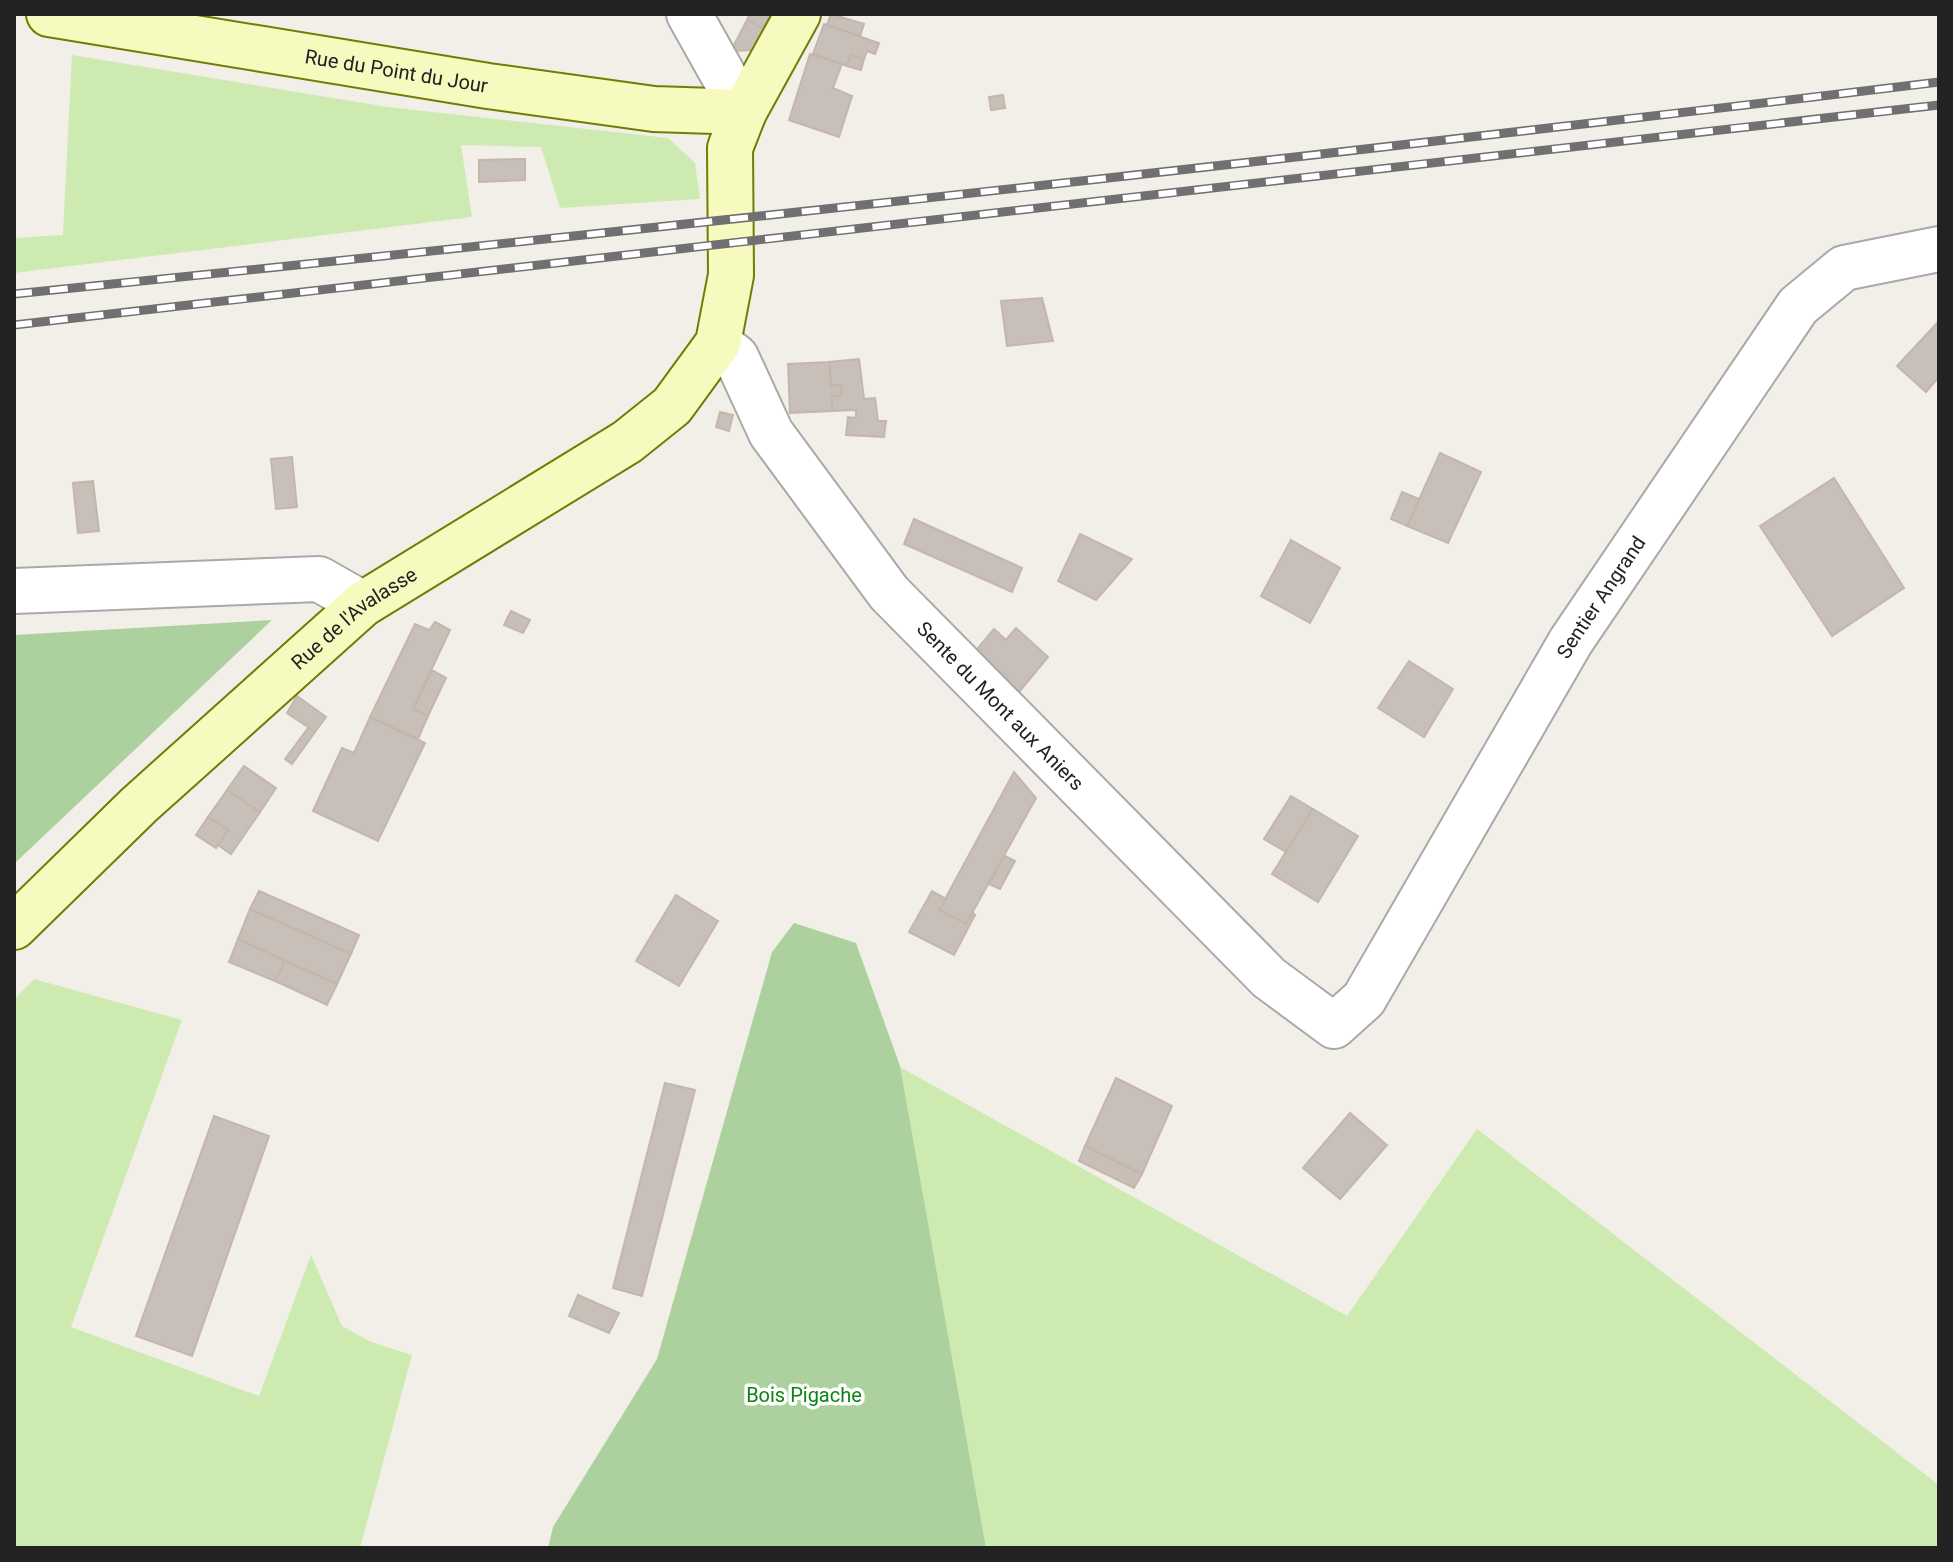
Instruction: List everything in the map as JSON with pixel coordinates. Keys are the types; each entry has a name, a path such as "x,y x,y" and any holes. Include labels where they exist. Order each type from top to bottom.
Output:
{"main road":[{"path":"718,343 731,275 730,148 744,112 798,14"},
{"name":"Rue du Point du Jour","path":"60,15 488,86 654,109 744,112"},
{"name":"Rue de l'Avalasse","path":"14,927 139,805 363,604 627,442 672,406 718,343"}],"street":[{"path":"689,14 744,112"},
{"name":"Sentier Angrand","path":"1334,1026 1364,999 1571,641 1798,306 1844,268 1939,249"},
{"name":"Sente du Mont aux Aniers","path":"718,343 736,357 771,433 889,593 1269,978 1334,1026"},
{"path":"14,591 319,579 363,604"}],"green space":[{"path":"72,55 388,107 668,138 695,163 700,199 560,208 541,147 461,145 472,217 14,273 14,238 63,235"},
{"path":"272,620 15,863 14,635"},
{"name":"Bois Pigache","path":"794,923 856,943 900,1066 986,1548 548,1548 553,1527 657,1359 772,952"},
{"path":"34,979 182,1020 71,1327 259,1396 311,1255 342,1326 371,1342 412,1355 360,1548 14,1548 14,1000"},
{"path":"900,1067 1347,1316 1477,1129 1939,1485 1939,1548 986,1548"}],"building":[{"path":"750,14 771,14 763,29 747,20"},
{"path":"831,14 864,24 860,36 827,25"},
{"path":"747,20 763,29 753,50 731,51"},
{"path":"824,24 879,43 875,54 867,51 864,59 851,55 847,66 813,54"},
{"path":"810,54 842,64 833,88 852,96 839,137 789,120"},
{"path":"851,55 864,59 861,70 847,66"},
{"path":"1003,95 1005,108 991,110 989,97"},
{"path":"525,159 525,180 479,182 479,160"},
{"path":"1042,298 1053,341 1007,346 1001,301"},
{"path":"1939,321 1939,377 1926,392 1897,366"},
{"path":"859,359 864,399 875,398 878,421 886,421 884,437 846,435 848,417 856,418 856,410 832,411 832,396 841,396 841,385 831,386 829,362"},
{"path":"829,362 831,386 841,385 841,396 832,396 832,411 790,413 788,364"},
{"path":"720,412 733,415 729,431 716,427"},
{"path":"1440,453 1481,472 1448,543 1407,526"},
{"path":"292,457 297,507 276,509 271,459"},
{"path":"1834,478 1904,588 1832,636 1760,526"},
{"path":"93,481 99,531 78,533 73,483"},
{"path":"1402,492 1419,499 1407,526 1391,519"},
{"path":"914,519 1022,568 1012,592 904,544"},
{"path":"1080,534 1132,559 1096,600 1058,581"},
{"path":"1291,540 1340,568 1310,623 1261,596"},
{"path":"511,611 530,620 523,633 504,625"},
{"path":"435,622 450,630 413,709 428,716 418,739 370,717 415,624 429,630"},
{"path":"1016,628 1048,657 1014,698 967,661 994,629 1006,640"},
{"path":"1409,661 1453,689 1424,737 1378,708"},
{"path":"432,670 446,678 428,716 413,709"},
{"path":"297,696 326,717 315,732 287,713"},
{"path":"370,717 425,743 378,841 313,811 342,748 354,753"},
{"path":"308,728 315,732 292,764 285,759"},
{"path":"244,766 276,788 260,812 227,790"},
{"path":"1014,772 1036,798 966,924 939,910"},
{"path":"227,790 260,812 231,854 218,845 228,830 208,817"},
{"path":"1291,796 1313,809 1286,852 1264,839"},
{"path":"1313,809 1358,836 1318,902 1272,874"},
{"path":"208,817 228,830 216,848 196,835"},
{"path":"1005,856 1015,861 1000,889 989,884"},
{"path":"259,891 359,935 351,954 250,909"},
{"path":"932,891 946,899 939,910 966,924 973,913 975,915 954,955 909,932"},
{"path":"676,895 718,921 679,986 636,961"},
{"path":"250,909 351,954 337,984 238,939"},
{"path":"238,939 285,961 275,981 229,962"},
{"path":"285,961 337,984 327,1005 275,981"},
{"path":"1116,1078 1172,1106 1142,1174 1085,1146"},
{"path":"665,1083 695,1090 642,1296 613,1288"},
{"path":"1350,1113 1387,1145 1340,1199 1303,1168"},
{"path":"214,1116 269,1136 192,1356 136,1336"},
{"path":"1085,1146 1142,1174 1134,1188 1079,1161"},
{"path":"578,1295 619,1313 609,1333 569,1316"}],"railway":[{"path":"14,294 977,192 1939,82"},
{"path":"14,325 1939,105"}]}
